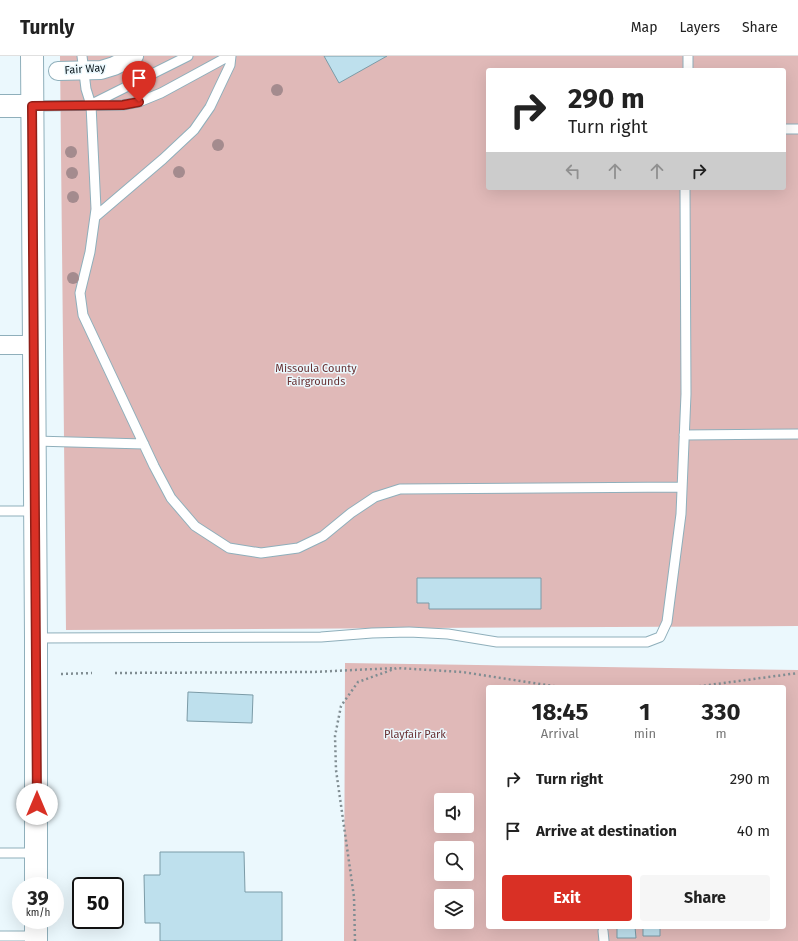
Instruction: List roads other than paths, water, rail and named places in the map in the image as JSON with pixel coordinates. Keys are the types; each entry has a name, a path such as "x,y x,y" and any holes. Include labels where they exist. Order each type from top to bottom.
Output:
{"main road":[{"path":"32,56 36,877"},
{"path":"0,106 32,106"}],"street":[{"name":"Fair Way","path":"58,71 83,64 101,70 114,66 134,56"},
{"path":"0,345 34,345"}],"lane":[{"path":"91,105 188,56"},
{"path":"32,106 123,105 139,102 160,93 230,56 230,65 210,107 194,130 163,159 95,216"},
{"path":"688,56 688,68"},
{"path":"83,64 86,89 91,105 96,209 90,252 80,293 83,315 144,444 172,498 195,526 229,548 261,553 298,548 323,536 351,513 375,497 400,489 682,487"},
{"path":"786,129 798,129"},
{"path":"36,638 321,638 372,633 409,632 448,634 497,642 647,642 660,638 668,622 681,514 686,394 685,190"},
{"path":"684,435 798,434"},
{"path":"35,441 144,444"},
{"path":"0,512 34,511"},
{"path":"0,853 36,853"},
{"path":"603,931 604,941"},
{"path":"0,936 36,932"}],"park label":[{"name":"Missoula County Fairgrounds","path":"316,374"},
{"name":"Playfair Park","path":"415,734"}]}
